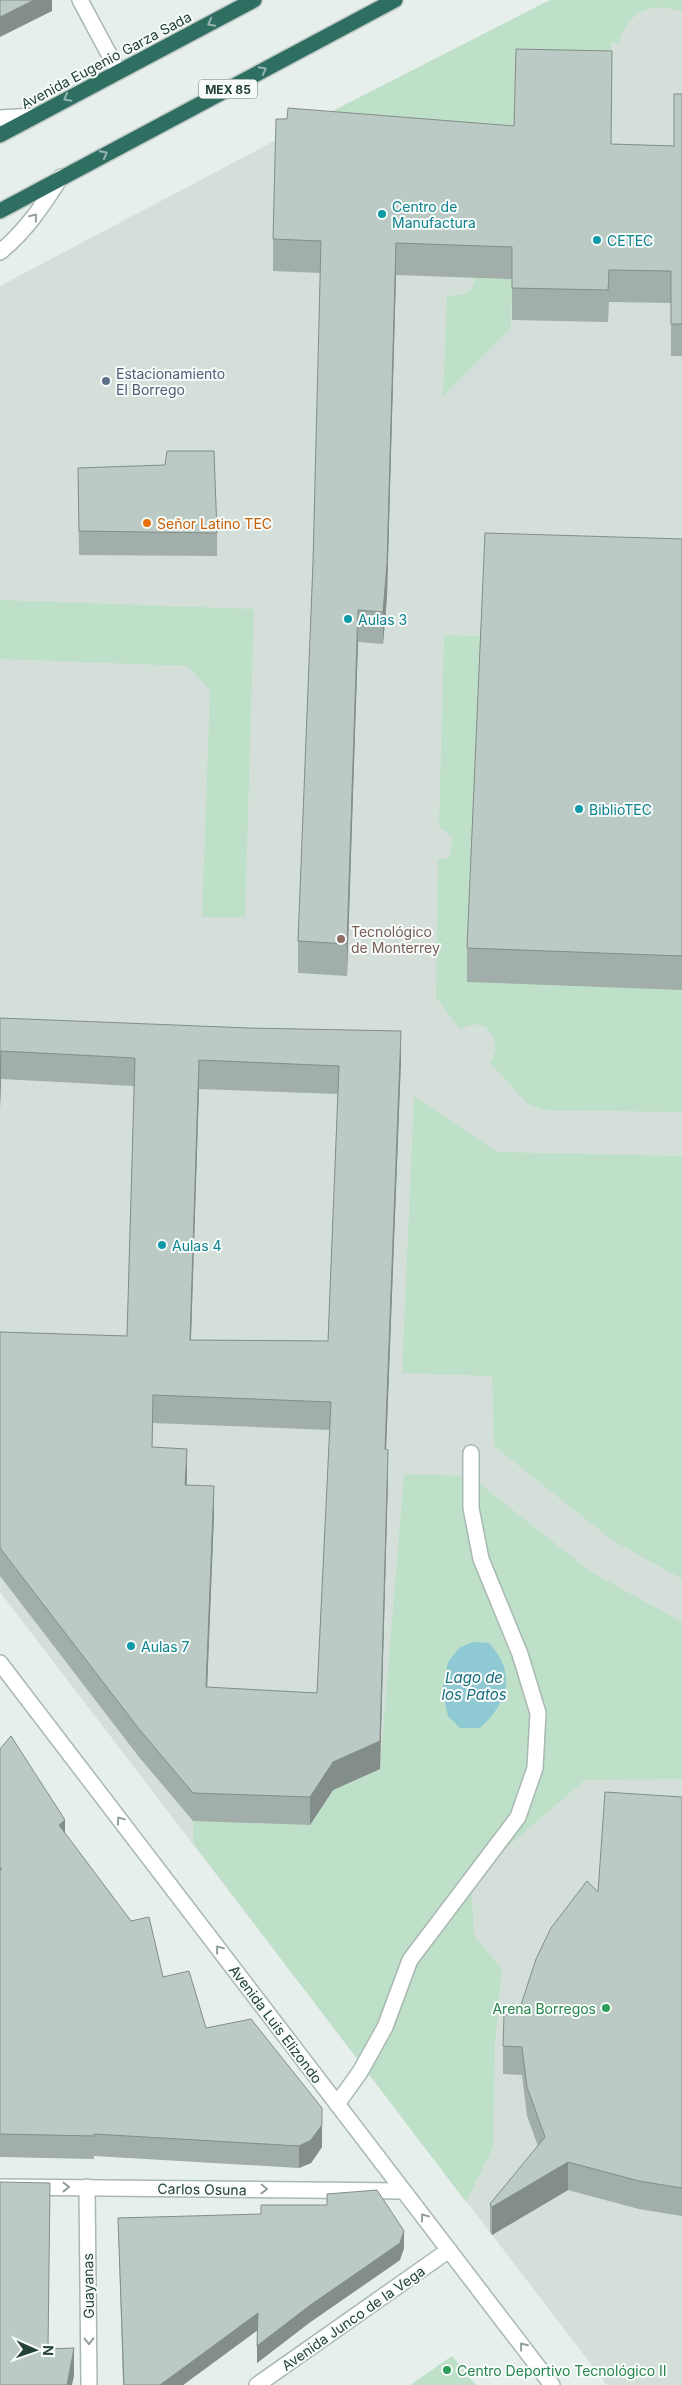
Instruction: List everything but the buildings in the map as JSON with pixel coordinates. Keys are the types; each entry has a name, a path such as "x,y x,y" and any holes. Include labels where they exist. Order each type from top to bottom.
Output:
{"highway":[{"name":"Avenida Eugenio Garza Sada","path":"0,135 254,0"},
{"name":"MEX 85","path":"61,177 395,0"},
{"path":"0,210 61,177"}],"street":[{"path":"80,0 118,71"},
{"path":"0,118 34,116"},
{"path":"0,252 14,241 37,215 61,177"},
{"path":"337,2104 360,2072 385,2027 410,1960 518,1816 535,1768 538,1713 520,1654 481,1559 471,1508 471,1453"},
{"name":"Avenida Luis Elizondo","path":"0,1663 552,2385"},
{"name":"Carlos Osuna","path":"0,2187 403,2191"},
{"name":"Guayanas","path":"87,2187 89,2385"},
{"name":"Avenida Junco de la Vega","path":"257,2385 449,2250"}],"shaded area":[{"name":"Tecnológico de Monterrey","path":"550,0 682,0 682,2385 607,2385 0,1592 0,286 278,139"}],"green space":[{"path":"550,0 682,0 682,12 661,7 651,8 635,16 628,23 619,42 611,43 612,83 516,82 511,328 443,396 447,295 462,295 466,293 472,288 475,278 278,139"},
{"path":"0,600 254,609 245,917 202,917 210,690 188,666 0,659"},
{"path":"444,635 483,636 682,990 682,1112 544,1110 527,1103 490,1063 496,1051 494,1038 486,1027 475,1024 460,1029 436,998 438,860 448,858 451,851 452,838 445,830 439,828"},
{"path":"414,1096 497,1152 682,1156 682,1579 612,1540 494,1446 492,1376 402,1373"},
{"path":"404,1474 470,1476 591,1572 682,1622 682,1779 585,1780 471,1878 474,1936 502,1969 495,2044 493,2147 466,2202 193,1843 193,1821 310,1825 333,1790 380,1769"},
{"name":"Centro Deportivo Tecnológico II","path":"452,2356 476,2385 410,2385"}],"water":[{"name":"Lago de los Patos","path":"473,1642 489,1643 498,1654 506,1676 506,1687 503,1698 497,1708 480,1728 460,1728 448,1716 442,1690 448,1662 459,1648"}],"place":[{"name":"Centro de Manufactura","path":"382,214"},
{"name":"CETEC","path":"597,240"},
{"name":"Estacionamiento El Borrego","path":"106,381"},
{"name":"Señor Latino TEC","path":"147,523"},
{"name":"Aulas 3","path":"348,619"},
{"name":"BiblioTEC","path":"579,809"},
{"name":"Tecnológico de Monterrey","path":"341,939"},
{"name":"Aulas 4","path":"162,1245"},
{"name":"Aulas 7","path":"131,1646"},
{"name":"Arena Borregos","path":"606,2008"},
{"name":"Centro Deportivo Tecnológico II","path":"447,2370"}]}
